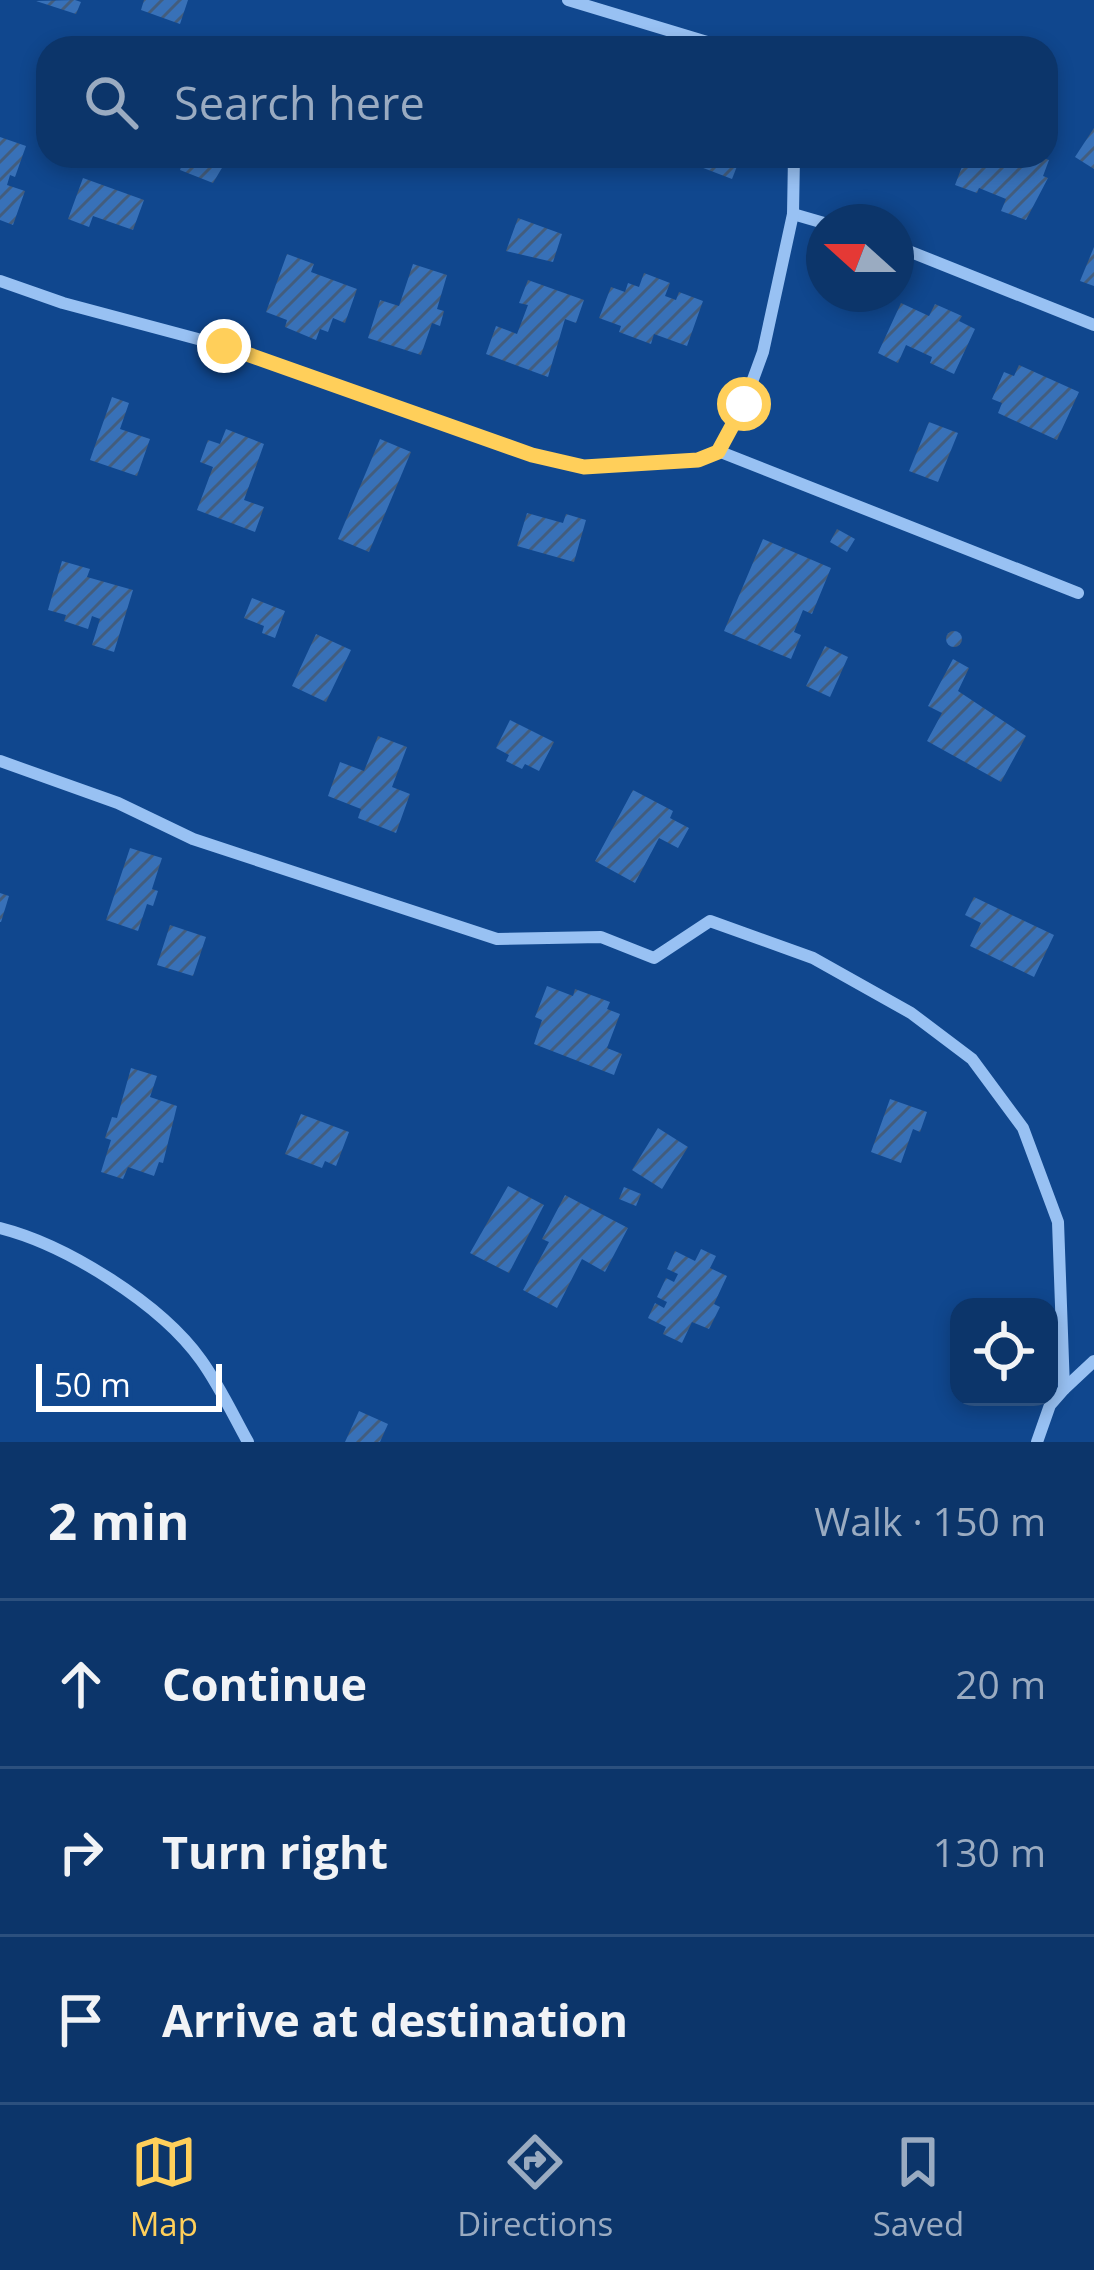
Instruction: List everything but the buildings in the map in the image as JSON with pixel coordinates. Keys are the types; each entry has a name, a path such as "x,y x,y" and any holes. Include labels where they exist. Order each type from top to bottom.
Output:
{"street":[{"path":"568,0 687,36"},
{"path":"0,280 63,303 224,346 532,455 584,467 698,460 718,452 764,352 793,214 794,168"},
{"path":"793,214 806,218"},
{"path":"914,253 1094,325"},
{"path":"718,452 1078,593"},
{"path":"0,761 118,803 193,839 497,939 601,937 654,958 710,921 813,958 911,1013 971,1059 1023,1128 1058,1222 1064,1389"},
{"path":"0,1228 71,1258 136,1297 166,1322 201,1359 248,1442"},
{"path":"1037,1442 1050,1405 1094,1361"}],"route":[{"path":"224,346 532,455 584,467 698,460 718,452 744,404"}]}
